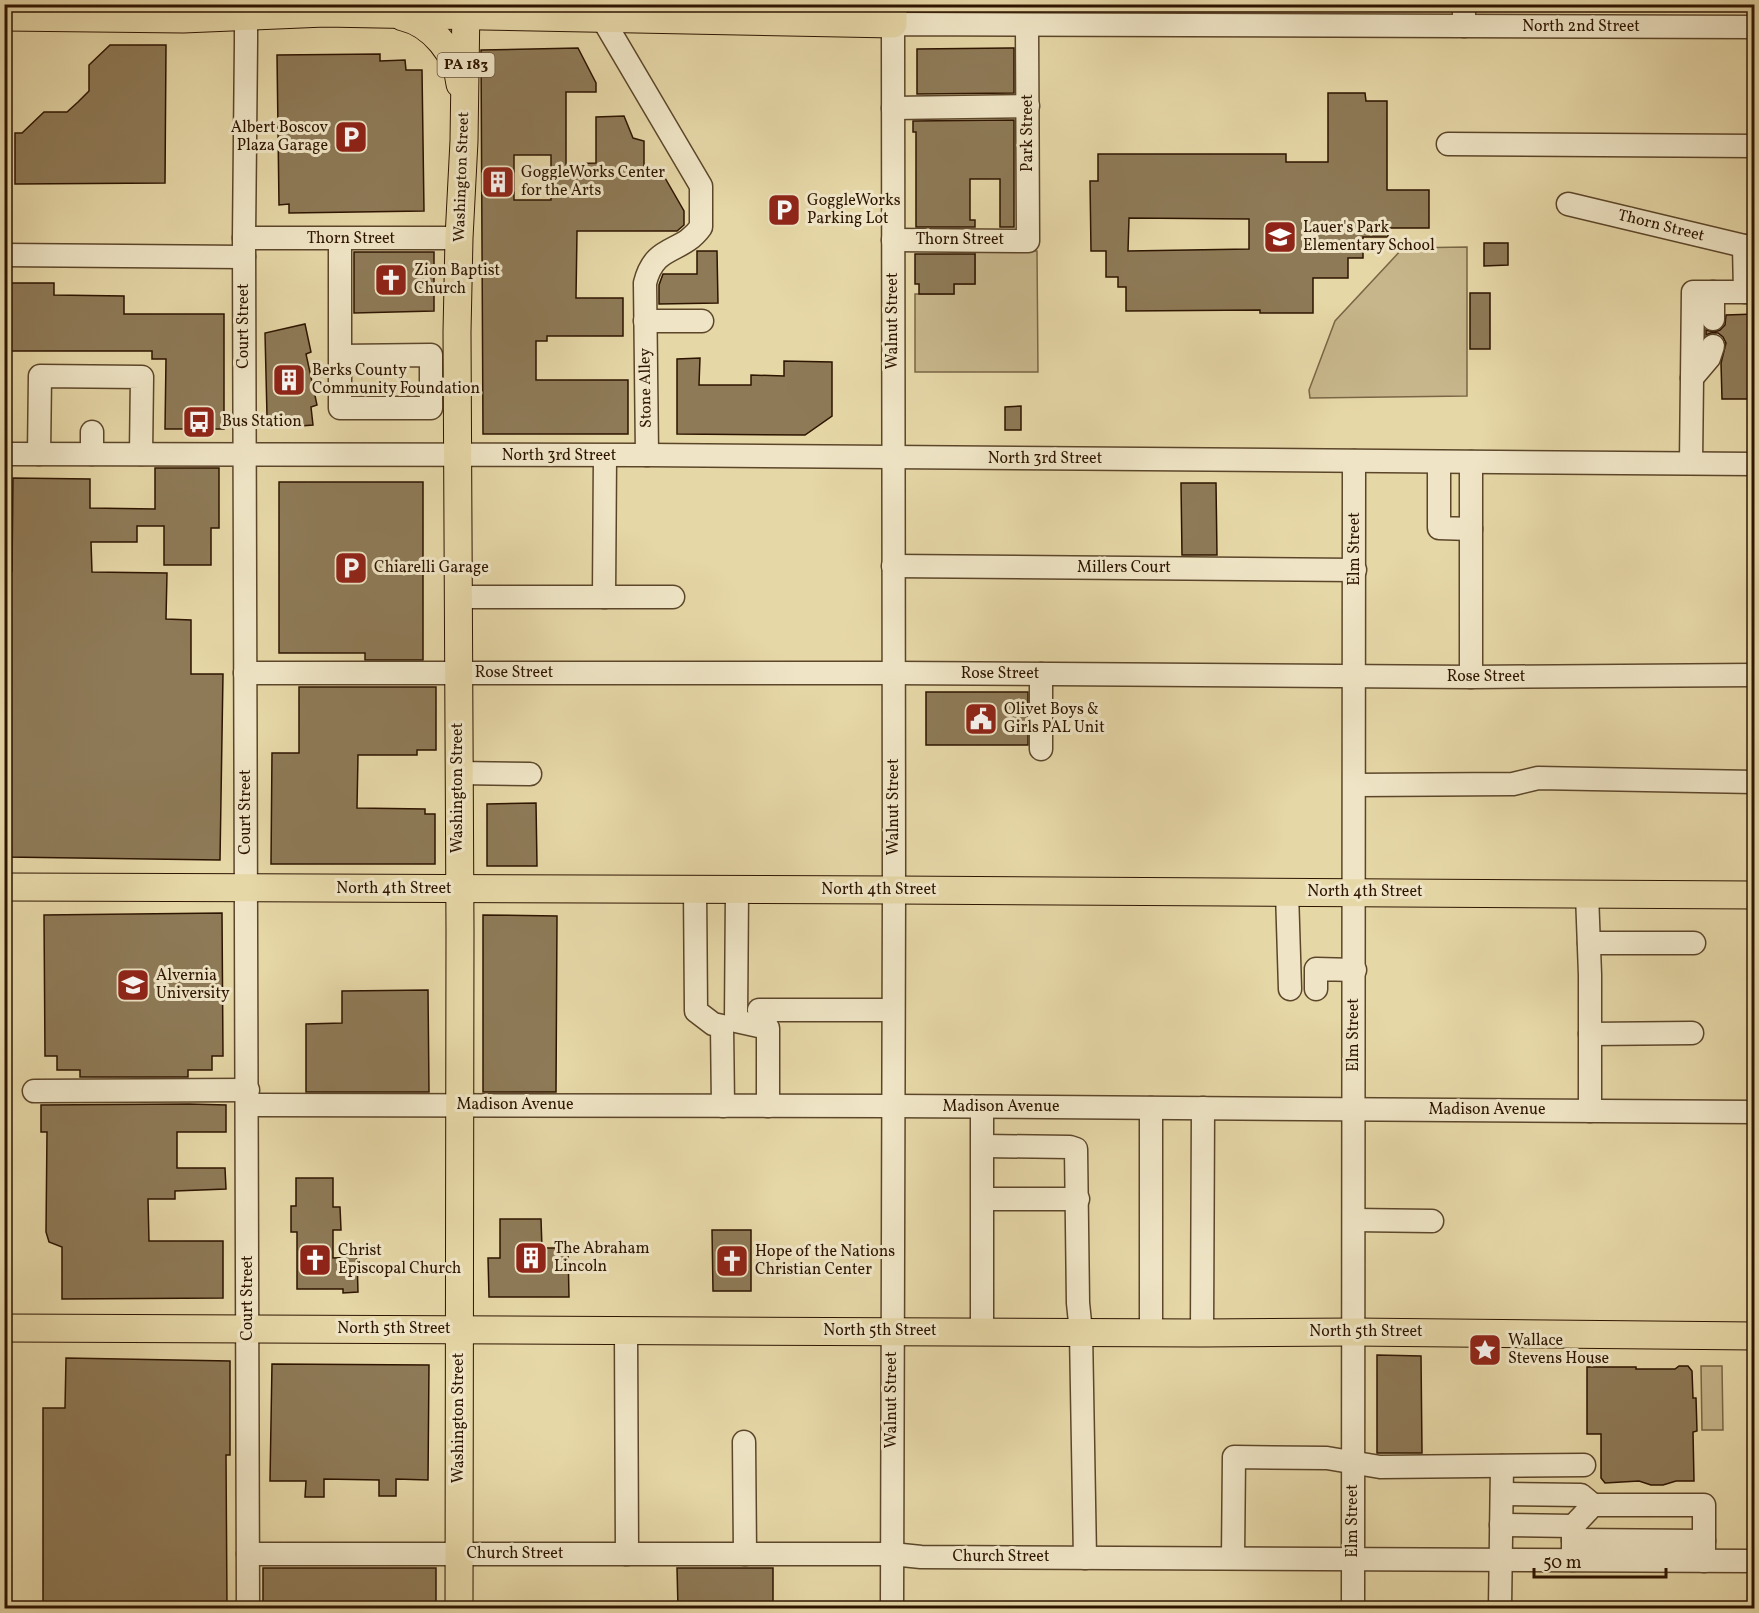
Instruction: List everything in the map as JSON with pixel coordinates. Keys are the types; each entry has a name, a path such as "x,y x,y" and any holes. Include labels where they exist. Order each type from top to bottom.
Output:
{"main road":[{"path":"45,4 73,18"},
{"path":"393,15 413,10 424,4"},
{"name":"North 2nd Street","path":"4,17 183,19 244,10 393,15 466,10 602,18 784,13 893,14"},
{"name":"Washington Street","path":"459,1608 460,1105 457,456 444,355 459,238 465,114 466,10"},
{"path":"393,15 411,19 425,26 452,56 459,75 465,114"},
{"name":"North 4th Street","path":"4,887 1755,895"},
{"name":"North 5th Street","path":"4,1328 1354,1332 1755,1336"}],"street":[{"name":"Court Street","path":"244,10 248,1608"},
{"name":"North 2nd Street","path":"893,14 997,15 1027,25 1247,15 1464,15 1755,27"},
{"name":"Walnut Street","path":"892,1608 893,14"},
{"name":"Stone Alley","path":"602,18 701,186 701,227 691,239 654,260 648,270 645,283 647,455"},
{"name":"Park Street","path":"1027,25 1028,241"},
{"path":"893,108 1028,106"},
{"path":"1448,144 1755,146"},
{"name":"Thorn Street","path":"1568,204 1749,246"},
{"name":"Thorn Street","path":"4,255 135,257 340,239 459,238"},
{"path":"340,239 340,356 340,408 431,408 444,355 340,356"},
{"name":"Thorn Street","path":"893,240 1028,241"},
{"path":"1691,463 1693,292 1750,292 1749,246"},
{"path":"1713,292 1713,320"},
{"path":"645,321 702,321"},
{"path":"1692,378 1709,358 1713,346"},
{"path":"39,454 40,376 142,377 141,454"},
{"name":"North 3rd Street","path":"4,454 39,454 92,443 141,454 647,455 1755,464"},
{"path":"604,597 605,456"},
{"name":"Elm Street","path":"1353,1608 1354,460"},
{"path":"1439,462 1439,528 1472,529"},
{"path":"1471,677 1472,462"},
{"name":"Millers Court","path":"893,566 1355,570"},
{"path":"458,597 673,597"},
{"name":"Rose Street","path":"245,673 894,673 1471,677 1755,675"},
{"path":"1041,674 1041,749"},
{"path":"458,773 530,774"},
{"path":"1355,785 1513,784 1538,778 1755,782"},
{"path":"695,889 696,1011 713,1024 729,1023 768,1028 768,1106"},
{"path":"723,1106 737,890"},
{"path":"1287,892 1290,988"},
{"path":"1587,894 1590,1111"},
{"path":"1588,943 1694,943"},
{"path":"1317,989 1316,969 1355,970"},
{"path":"759,1010 893,1010"},
{"path":"1590,1034 1692,1033"},
{"name":"Madison Avenue","path":"34,1091 460,1105 1755,1112"},
{"path":"982,1107 984,1146 982,1332"},
{"path":"1151,1108 1151,1333"},
{"path":"1202,1333 1203,1108"},
{"path":"984,1146 1070,1147 1076,1149 1085,1558"},
{"path":"983,1199 1078,1199"},
{"path":"1354,1220 1432,1221"},
{"path":"626,1330 627,1554"},
{"path":"744,1442 745,1554"},
{"path":"1233,1558 1234,1457 1327,1458 1380,1467 1584,1465"},
{"path":"1500,1608 1502,1466"},
{"path":"1502,1494 1581,1495 1593,1506 1704,1505 1704,1551"},
{"path":"1501,1524 1573,1542 1593,1506"},
{"name":"Church Street","path":"248,1554 892,1554 921,1557 1501,1560 1573,1542 1704,1551 1755,1561"}],"shaded area":[{"path":"1467,247 1467,396 1310,398 1309,390 1335,321 1403,248"},
{"path":"975,251 1037,251 1038,372 915,372 915,294 954,294 954,284 975,284"},
{"path":"1701,1366 1722,1366 1723,1430 1702,1430"}],"building":[{"path":"110,45 166,45 165,183 15,184 15,133 22,133 44,112 67,112 78,102 89,91 89,65"},
{"path":"578,48 596,83 596,92 566,92 566,164 596,163 596,117 624,116 633,138 644,141 644,172 661,171 684,211 684,225 677,231 577,231 576,298 623,298 623,336 547,336 547,341 536,341 536,380 628,380 628,434 483,434 481,50","holes":["514,155 551,155 551,200 514,200"]},
{"path":"1014,48 1014,93 917,94 917,49"},
{"name":"Albert Boscov Plaza Garage","path":"380,54 380,61 405,60 406,70 422,70 424,211 289,213 289,204 279,205 277,55"},
{"path":"1328,93 1365,93 1366,101 1387,101 1387,190 1429,190 1429,228 1388,228 1388,237 1363,237 1363,258 1348,258 1348,278 1313,278 1313,313 1260,313 1260,310 1126,311 1126,287 1118,287 1118,277 1106,277 1106,251 1091,251 1090,181 1098,181 1098,154 1286,154 1286,162 1328,162","holes":["1129,218 1249,219 1249,249 1128,251"]},
{"path":"1014,120 1014,227 1000,227 1000,179 970,179 970,220 975,220 975,227 916,227 916,132 913,132 913,121"},
{"path":"1484,243 1508,243 1508,265 1484,266"},
{"path":"697,251 717,251 718,303 659,304 659,285 663,274 697,274"},
{"name":"Zion Baptist Church","path":"354,252 434,252 434,311 354,313"},
{"path":"915,254 975,254 975,284 954,284 954,294 919,294 919,284 915,284"},
{"path":"6,283 54,283 54,295 124,296 124,314 224,314 224,429 165,429 166,359 152,359 152,351 6,351"},
{"path":"1470,293 1490,293 1490,349 1470,349"},
{"path":"1755,314 1755,399 1722,399 1721,363 1726,343 1718,333 1706,335 1706,330 1714,332 1720,330 1725,325 1726,315"},
{"name":"Berks County Community Foundation","path":"305,324 311,352 306,354 317,405 311,407 313,425 287,427 274,423 267,416 265,333"},
{"path":"700,358 699,385 751,385 751,375 784,376 784,361 832,362 832,416 805,435 677,434 677,359"},
{"path":"1021,406 1021,430 1005,430 1005,407"},
{"path":"155,468 219,468 219,528 211,528 211,565 164,565 164,526 137,526 137,542 91,542 92,572 167,573 166,619 191,620 191,674 223,674 220,860 5,857 8,571 12,571 13,478 90,479 90,508 155,509"},
{"name":"Chiarelli Garage","path":"279,482 423,482 423,660 365,660 365,653 279,653"},
{"path":"1181,483 1216,483 1217,555 1182,555"},
{"path":"299,687 436,687 436,750 417,750 417,755 358,755 357,808 425,809 425,814 435,814 435,864 271,864 272,753 299,753"},
{"name":"Olivet Boys & Girls PAL Unit","path":"926,692 1028,692 1028,745 926,745"},
{"path":"536,803 537,866 487,866 487,804"},
{"name":"Alvernia University","path":"222,913 223,1056 212,1056 212,1070 188,1070 188,1077 80,1077 80,1070 57,1070 57,1056 45,1056 44,915"},
{"path":"483,915 557,916 556,1092 483,1092"},
{"path":"428,990 429,1092 306,1092 306,1024 342,1023 342,991"},
{"path":"41,1105 226,1105 226,1132 177,1132 177,1168 225,1168 226,1189 175,1191 175,1199 148,1199 149,1241 223,1241 223,1298 62,1299 62,1247 49,1242 46,1232 47,1132 41,1132"},
{"name":"Christ Episcopal Church","path":"296,1178 333,1178 333,1207 340,1207 341,1230 333,1230 333,1258 357,1257 358,1292 343,1293 343,1289 297,1289 297,1232 291,1232 291,1206 296,1206"},
{"name":"The Abraham Lincoln","path":"500,1219 541,1219 542,1248 568,1248 569,1297 489,1297 488,1258 500,1258"},
{"name":"Hope of the Nations Christian Center","path":"712,1230 751,1230 751,1291 713,1291"},
{"path":"1377,1355 1421,1356 1422,1453 1377,1453"},
{"path":"66,1358 230,1361 230,1455 226,1455 227,1608 43,1608 43,1408 65,1408"},
{"path":"272,1364 429,1365 428,1480 396,1479 396,1496 379,1496 379,1480 324,1479 324,1497 305,1497 306,1481 270,1481"},
{"path":"1679,1366 1688,1366 1692,1371 1693,1398 1696,1398 1697,1431 1693,1432 1694,1481 1676,1481 1663,1485 1651,1485 1639,1481 1605,1483 1601,1478 1601,1434 1587,1434 1587,1367 1675,1369"},
{"path":"263,1568 436,1568 436,1608 263,1608"},
{"path":"677,1568 773,1568 773,1608 678,1608"}],"place":[{"name":"Albert Boscov Plaza Garage","path":"351,137"},
{"name":"GoggleWorks Center for the Arts","path":"498,182"},
{"name":"GoggleWorks Parking Lot","path":"784,210"},
{"name":"Lauer's Park Elementary School","path":"1280,237"},
{"name":"Zion Baptist Church","path":"391,280"},
{"name":"Berks County Community Foundation","path":"289,380"},
{"name":"Bus Station","path":"199,422"},
{"name":"Chiarelli Garage","path":"351,568"},
{"name":"Olivet Boys & Girls PAL Unit","path":"981,719"},
{"name":"Alvernia University","path":"133,985"},
{"name":"The Abraham Lincoln","path":"531,1258"},
{"name":"Christ Episcopal Church","path":"315,1260"},
{"name":"Hope of the Nations Christian Center","path":"732,1261"},
{"name":"Wallace Stevens House","path":"1485,1350"}]}
